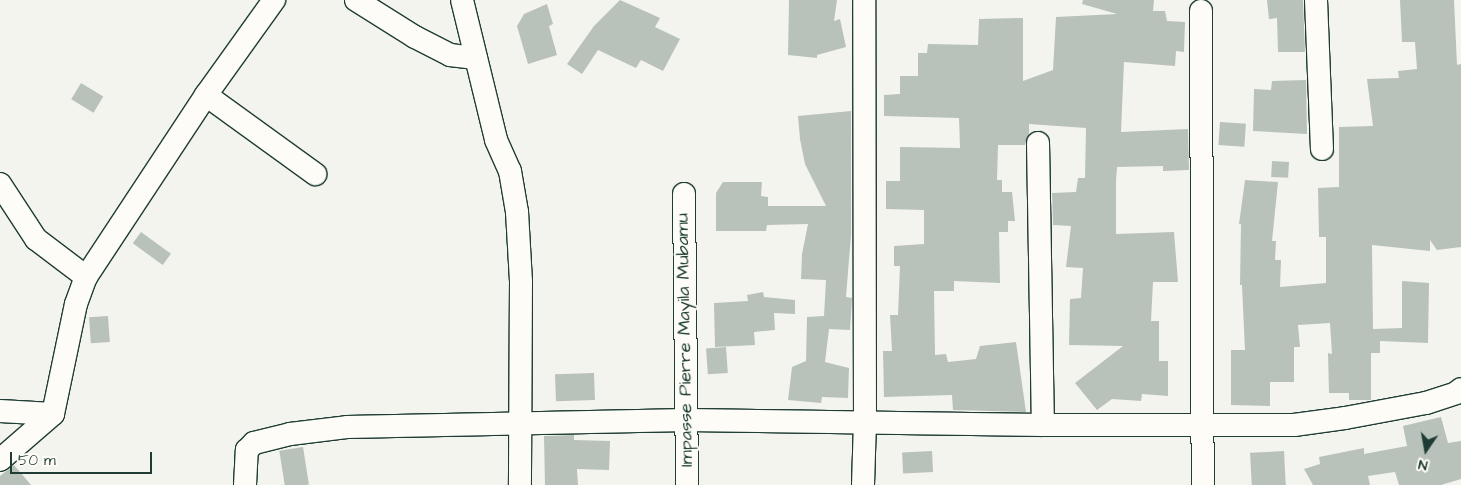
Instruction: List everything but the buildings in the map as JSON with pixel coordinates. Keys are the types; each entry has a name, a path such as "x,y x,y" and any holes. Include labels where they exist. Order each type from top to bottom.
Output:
{"street":[{"path":"0,460 52,414 76,304 86,277 206,95 274,0"},
{"path":"356,0 415,37 450,55 476,58"},
{"path":"462,0 496,140 510,171 517,212 521,282 520,485"},
{"path":"863,485 865,422 864,0"},
{"path":"1316,0 1322,149"},
{"path":"1201,11 1203,485"},
{"path":"206,95 315,174"},
{"path":"1038,143 1044,425"},
{"path":"0,184 36,239 86,277"},
{"name":"Impasse Pierre Mayila Mubamu","path":"684,194 687,485"},
{"path":"245,485 247,450 254,442 268,438 347,427 687,420 1044,425 1294,425 1345,418 1426,402 1456,393 1461,389"},
{"path":"0,411 52,414"}]}
